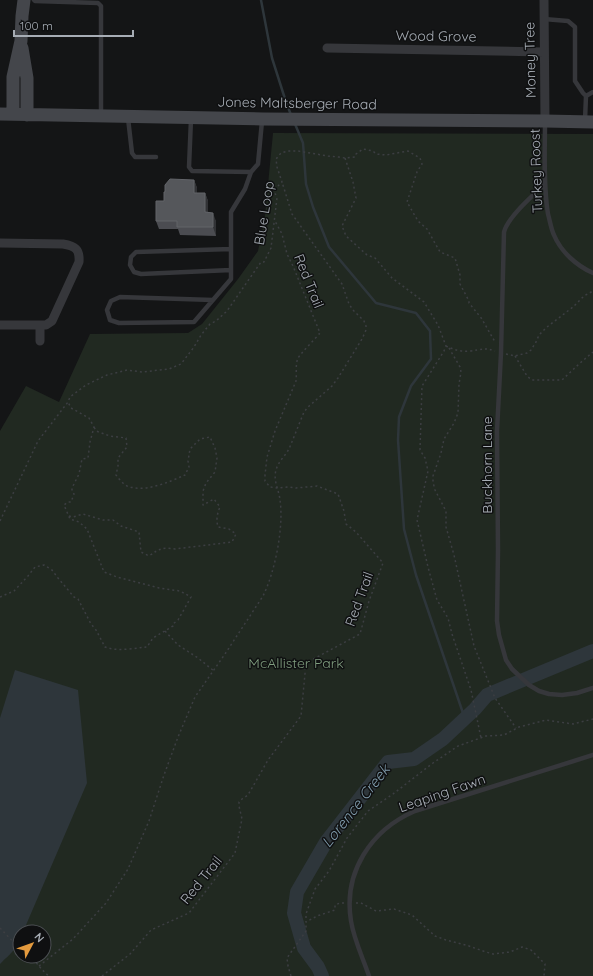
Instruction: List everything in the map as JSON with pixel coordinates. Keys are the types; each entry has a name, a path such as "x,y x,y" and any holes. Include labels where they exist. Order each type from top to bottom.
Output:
{"main road":[{"path":"6,114 21,41 24,0"},
{"path":"21,41 27,78 27,115"},
{"name":"Jones Maltsberger Road","path":"6,114 330,120 589,122"}],"street":[{"name":"Money Tree","path":"544,0 545,121"},
{"name":"Wood Grove","path":"327,48 544,52"},
{"path":"0,243 72,245 78,250 80,256 79,262 52,321 46,325 0,325"},
{"path":"40,325 40,341"}],"lane":[{"path":"34,0 98,3 101,6 101,116"},
{"path":"544,19 568,21 574,27 575,81 586,96 589,122"},
{"path":"586,96 593,92"},
{"path":"128,116 133,155 156,157"},
{"path":"191,118 189,167 192,171 251,172"},
{"path":"213,300 120,297 111,301 106,310 110,320 119,323 194,322 213,300 231,279 231,212 245,189 251,172 258,164 264,119"},
{"name":"Turkey Roost","path":"545,121 545,184 547,206 554,235 568,256 577,264 593,273"},
{"name":"Buckhorn Lane","path":"545,184 515,214 505,227 503,240 501,353 497,431 497,621 501,645 506,660 512,669 529,685 538,691 562,695 577,694 593,688"},
{"path":"231,249 136,252 131,257 130,265 134,272 141,274 231,270"},
{"name":"Leaping Fawn","path":"369,976 353,931 350,903 353,879 361,859 372,841 396,820 415,810 593,755"}],"path":[{"path":"501,353 482,318 469,303 469,300 460,284 460,275 455,258 440,252 427,229 418,221 407,202 416,172 422,164 420,158 408,150 386,155 376,154 373,151 363,149 356,154 355,157 345,158 353,182 356,198 342,226 346,236 367,255 375,258 392,278 424,302 438,325 446,346 460,367 461,372 458,413 454,423 444,439 441,454 433,476 433,482 435,490 446,512 446,528 454,555 474,646 495,698 516,728"},
{"name":"Blue Loop","path":"0,521 38,440 68,402 70,397 86,385 107,375 127,370 142,372 169,369 181,364 210,324 216,321 227,311 261,262 264,262 271,248 277,198 275,193 276,188 282,182 276,159 281,153 288,150 345,158"},
{"path":"49,976 39,966 73,939 106,903 128,869 149,821 164,775 195,697 214,671 263,596 274,563 281,525 280,500 275,478 276,468 288,451 304,412 332,386 362,339 366,330 364,321 349,304 342,284 292,214 282,182"},
{"name":"Red Trail","path":"102,976 130,954 151,930 189,912 235,853 242,819 239,802 248,795 268,760 301,716 306,663 360,634 369,601 383,563 356,532 346,524 344,511 338,494 317,486 296,488 270,487 265,481 264,475 267,457 275,431 296,381 298,358 320,333 287,254 282,234 274,220"},
{"path":"448,348 469,352 489,348 501,353 515,356 527,353 536,342 538,335 573,307 584,296 593,291"},
{"path":"446,346 422,386 420,450 425,458 428,471 417,520 437,600 448,618 471,690 481,738"},
{"path":"515,356 527,376 532,380 562,380 593,352"},
{"path":"68,402 71,408 89,418 96,431 110,436 126,438 127,447 118,458 116,475 126,485 137,489 166,483 185,475 189,467 188,461 190,449 200,439 210,437 215,448 217,458 215,472 202,490 203,505 214,499 220,507 216,521 218,527 236,534 232,542 175,549 158,549 149,556 141,552 139,532 121,526 113,520 103,520 83,514 73,517 68,515"},
{"path":"0,597 14,591 35,567 44,565 52,570 78,599 105,646 120,649 147,647 153,638 173,626 173,624 178,620 190,597 180,591 159,588 104,572 87,529 80,522 70,519 68,515 64,505 71,502 74,494 72,488 79,474 82,459 88,458 94,427"},
{"path":"165,631 178,644 214,671"},
{"path":"291,976 288,966 288,958 305,933 306,914 315,889 328,871 346,838 368,811 458,746 486,736 504,735 516,728 546,720 573,724 593,719"},
{"path":"306,922 317,916 335,910 335,905 340,903 361,904 376,911 394,909 412,915 435,936 486,952 493,954 510,952 522,947 531,950 544,964 544,976"},
{"path":"0,928 12,941"}],"green space":[{"name":"McAllister Park","path":"273,133 593,134 593,976 0,976 0,431 26,386 59,402 90,334 188,333 202,324 258,251 265,216"}],"shaded area":[{"path":"15,670 78,690 87,783 26,924 12,924 12,952 0,964 0,718"}],"building":[{"path":"170,179 194,180 194,193 205,193 205,212 213,213 213,227 177,227 177,221 156,221 156,201 164,201 165,185"}],"waterway":[{"path":"261,0 272,58 291,115"},
{"path":"295,124 303,143 306,184 313,207 329,247 376,303 416,313 430,331 431,359 411,386 399,417 398,440 404,529 416,575 465,719"},
{"name":"Lorence Creek","path":"322,976 318,967 304,948 294,913 297,892 326,842 388,762 414,759 443,739 475,709 487,695 593,651"}]}
